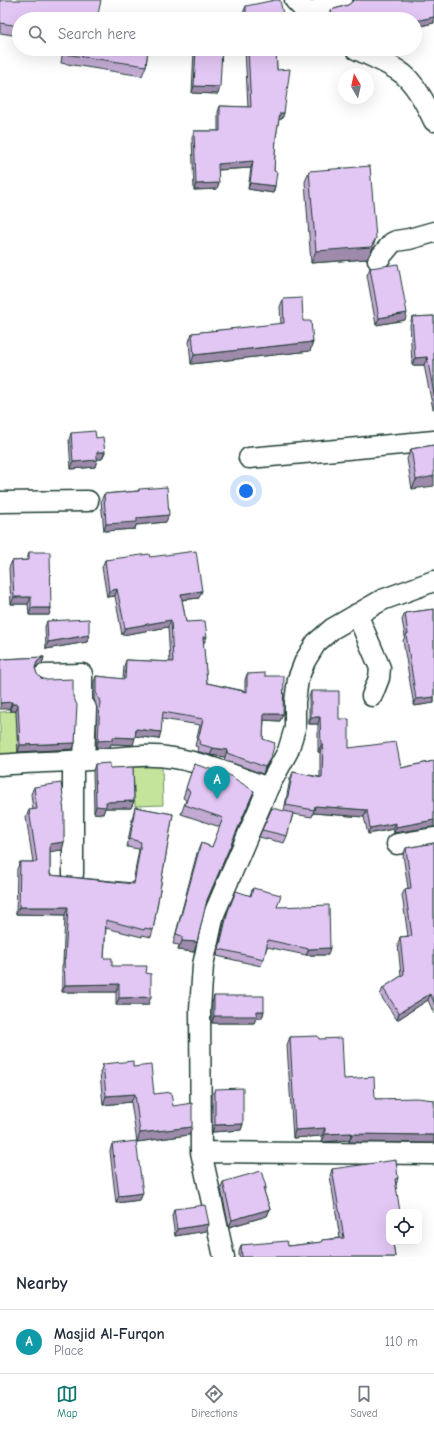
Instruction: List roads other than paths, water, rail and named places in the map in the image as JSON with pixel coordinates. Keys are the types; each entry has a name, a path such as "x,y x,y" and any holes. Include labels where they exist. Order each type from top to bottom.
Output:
{"street":[{"path":"295,0 306,12"},
{"path":"316,12 323,6 342,0"},
{"path":"372,56 404,75 420,96 434,121"},
{"path":"378,260 392,243 396,241 409,240 434,232"},
{"path":"248,458 434,441"},
{"path":"0,502 88,501"},
{"path":"224,1257 201,1152 200,1010 203,965 214,914 268,788 288,751 296,728 295,702 298,679 305,661 316,643 332,629 382,600 434,581"},
{"path":"358,614 380,668 379,678 372,696"},
{"path":"44,675 82,674 82,704 86,708 79,761 73,874"},
{"path":"0,765 27,762 79,761 144,755 174,758 198,764 268,788"},
{"path":"397,844 434,838"},
{"path":"201,1152 434,1154"}],"place":[{"name":"Masjid Al-Furqon","path":"217,799"}]}
